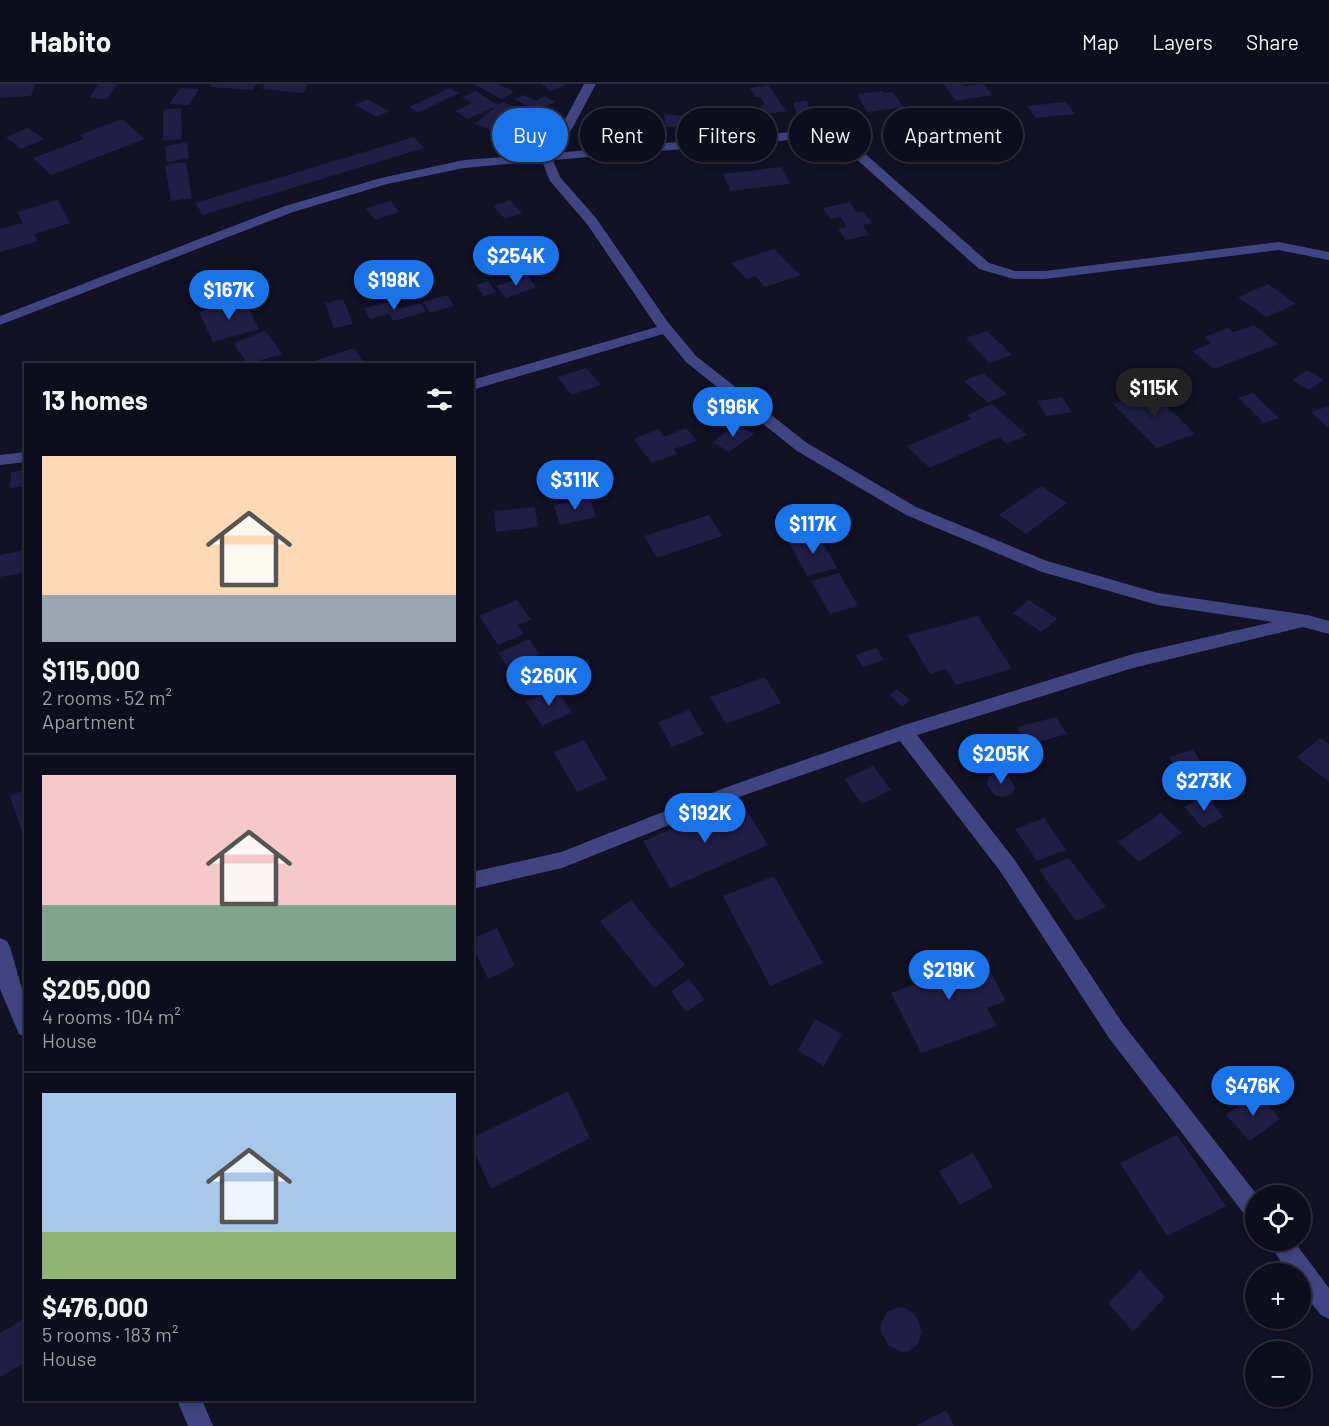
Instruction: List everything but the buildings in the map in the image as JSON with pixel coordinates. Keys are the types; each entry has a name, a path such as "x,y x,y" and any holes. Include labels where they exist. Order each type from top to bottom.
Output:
{"street":[{"path":"568,125 590,84"},
{"path":"568,155 826,135 849,147 984,266 1014,275 1045,275 1279,246 1329,256"},
{"path":"0,321 289,209 385,182 464,164 492,162"},
{"path":"548,162 555,178 568,196 592,221 666,329 691,359 802,447 911,511 1042,566 1158,599 1308,621 1329,628"},
{"path":"474,384 666,329"},
{"path":"0,460 24,457"},
{"path":"474,880 562,860 733,792 904,732 1133,661 1308,621"},
{"path":"904,732 1007,865 1116,1031 1245,1197"},
{"path":"0,947 13,998 24,1023"},
{"path":"1286,1251 1329,1307"},
{"path":"189,1401 201,1426"}]}
